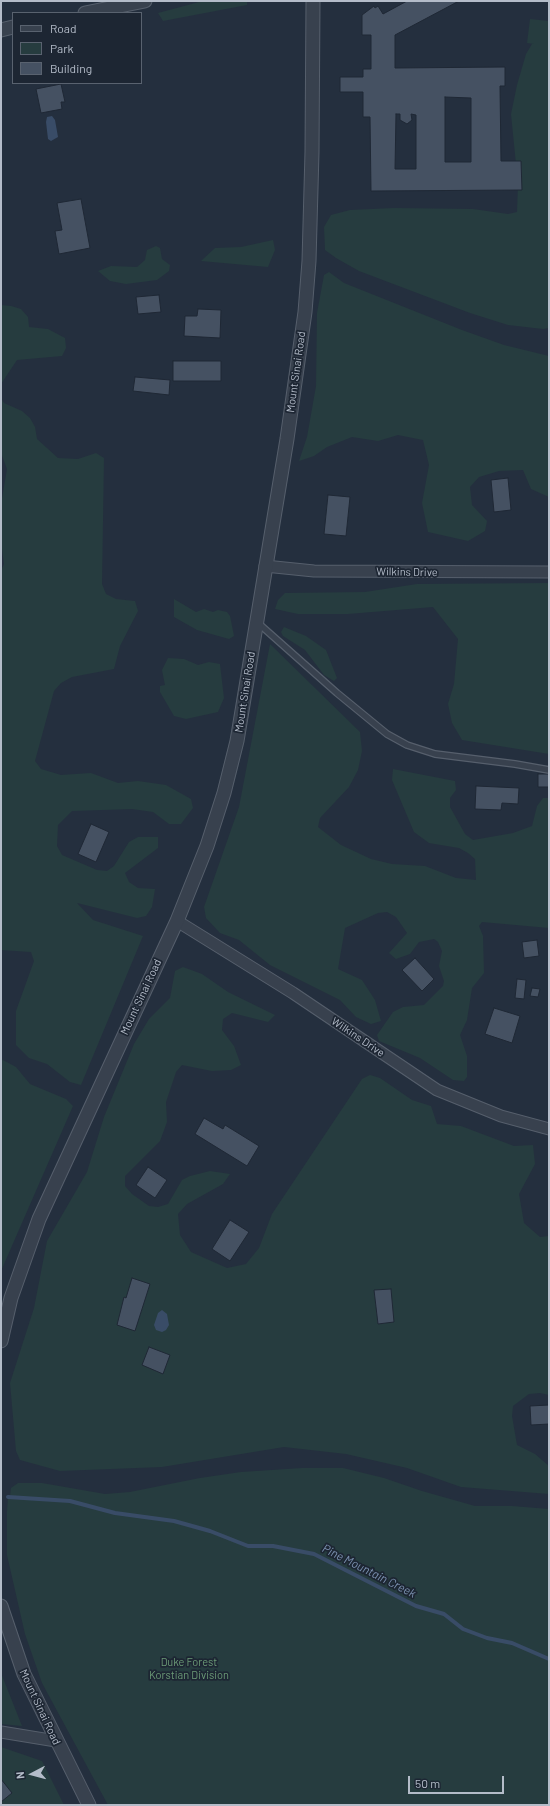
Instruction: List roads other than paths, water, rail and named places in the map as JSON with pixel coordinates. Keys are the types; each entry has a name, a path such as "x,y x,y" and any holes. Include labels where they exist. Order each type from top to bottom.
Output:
{"street":[{"path":"90,12 145,1"},
{"name":"Mount Sinai Road","path":"1,1341 11,1298 39,1219 177,921 207,846 224,793 237,741 265,566 288,439 305,312 309,261 312,152 313,1"},
{"path":"1,30 12,27"},
{"name":"Wilkins Drive","path":"265,566 314,571 549,572"},
{"name":"Wilkins Drive","path":"177,921 293,993 437,1090 501,1116 549,1129"},
{"name":"Mount Sinai Road","path":"1,1606 24,1674 89,1805"},
{"path":"1,1732 56,1741"}],"lane":[{"path":"256,622 337,693 387,734 407,745 435,754 515,764 549,770"}],"water":[{"path":"52,116 55,120 58,137 51,141 48,139 46,122 47,117"},
{"path":"162,1310 167,1314 169,1325 166,1330 162,1332 156,1330 154,1325 158,1313"}],"waterway":[{"name":"Pine Mountain Creek","path":"8,1497 70,1501 115,1513 174,1521 210,1531 248,1546 273,1546 314,1554 416,1606 444,1614 463,1629 487,1638 512,1643 549,1659"}],"park label":[{"name":"Duke Forest Korstian Division","path":"189,1668"}]}
